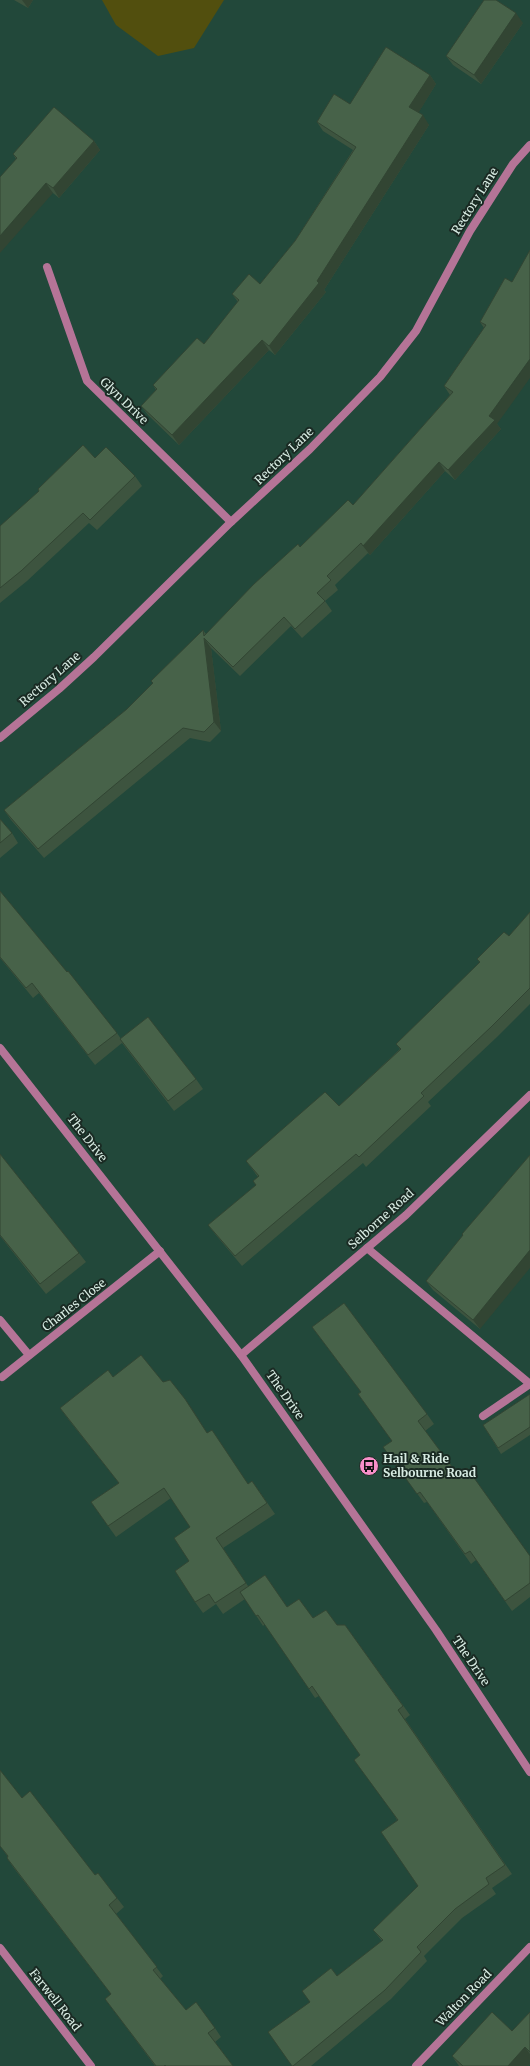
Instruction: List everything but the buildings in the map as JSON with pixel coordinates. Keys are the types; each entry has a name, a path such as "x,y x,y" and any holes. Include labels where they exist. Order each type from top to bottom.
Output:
{"street":[{"name":"Rectory Lane","path":"0,738 65,684 231,522 310,449 380,377 416,332 470,231 513,164 530,145"},
{"name":"Glyn Drive","path":"48,267 87,381 231,522"},
{"name":"The Drive","path":"0,1048 242,1355 436,1630 530,1772"},
{"name":"Selborne Road","path":"242,1355 406,1215 530,1094"},
{"path":"367,1248 530,1384 483,1416"},
{"name":"Charles Close","path":"2,1377 160,1251"},
{"path":"0,1320 29,1355"},
{"name":"Farwell Road","path":"0,1948 91,2066"},
{"name":"Walton Road","path":"416,2066 530,1948"}],"shaded area":[{"path":"102,0 224,0 194,48 158,56 116,25"}],"place":[{"name":"Hail & Ride Selbourne Road","path":"369,1466"}]}
